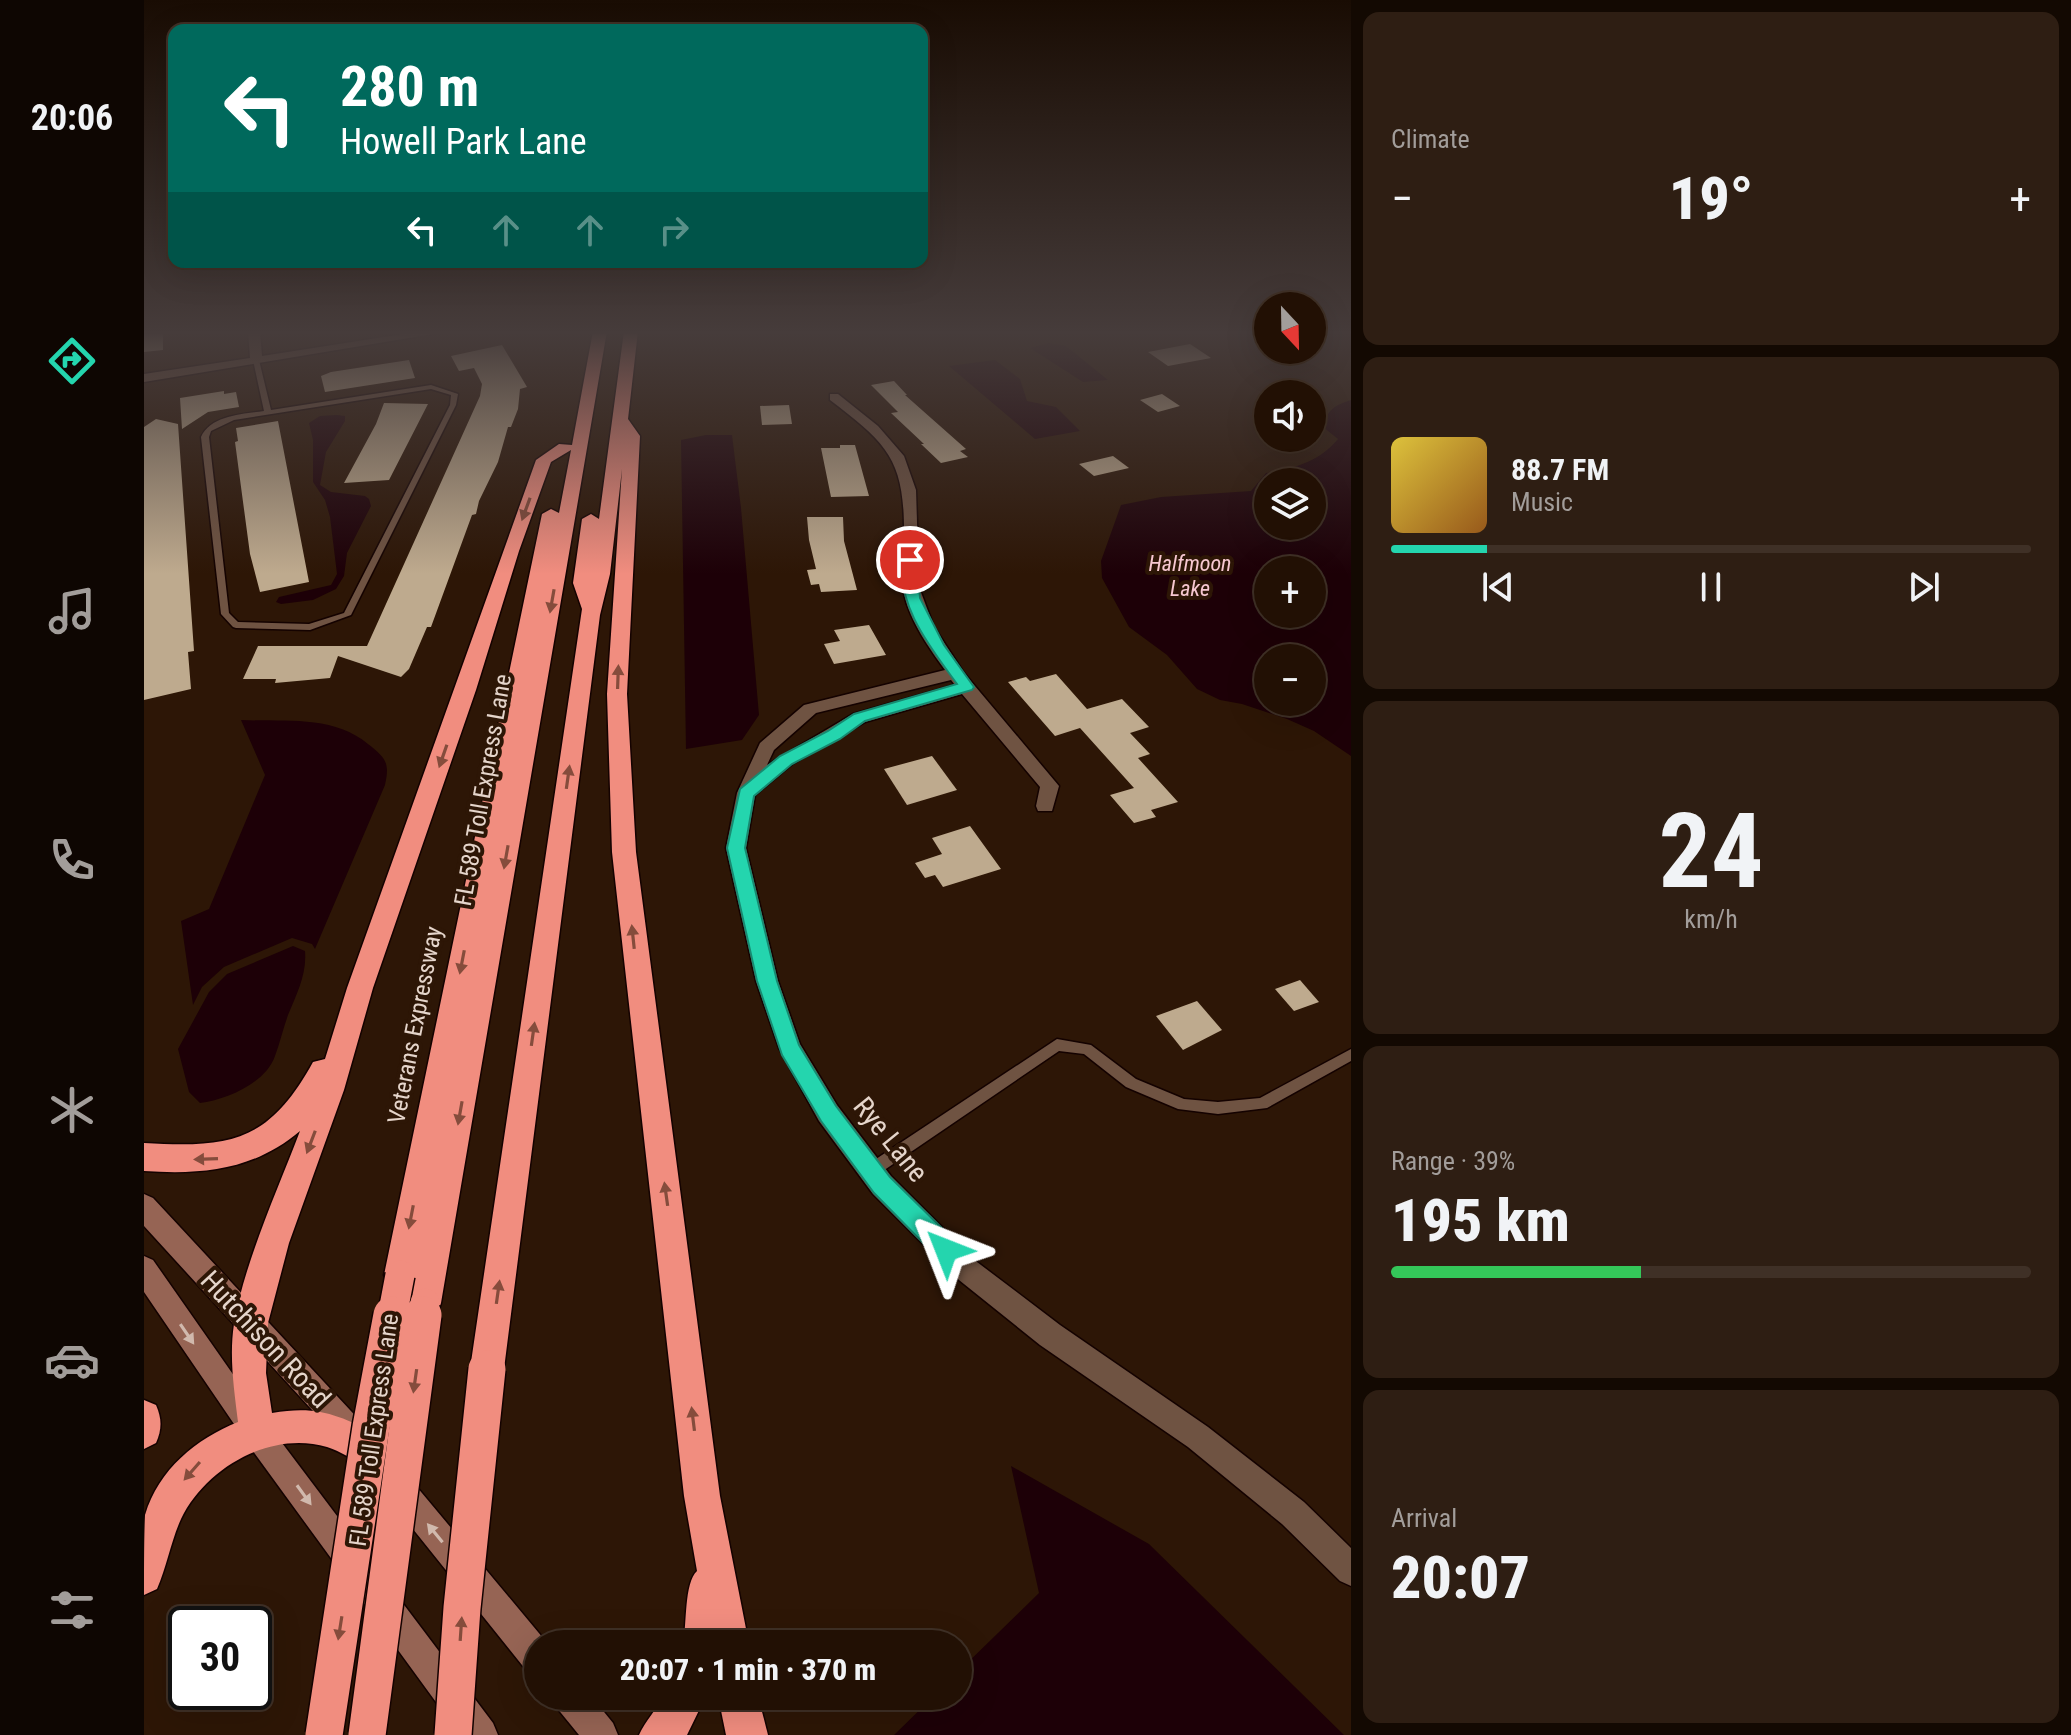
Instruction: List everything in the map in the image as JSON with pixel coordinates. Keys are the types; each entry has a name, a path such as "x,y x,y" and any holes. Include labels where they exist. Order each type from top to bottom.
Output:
{"highway":[{"name":"Veterans Expressway","path":"324,1735 371,1427 572,412"},
{"name":"FL 589 Toll Express Lane","path":"367,1735 425,1303 585,412"},
{"path":"590,615 582,583 607,412"},
{"path":"453,1735 462,1608 487,1369 590,615 601,574 621,412"},
{"path":"620,419 632,436 617,694 624,852 702,1496 726,1630"},
{"path":"257,1433 249,1373 251,1323 273,1243 330,1090 360,988 544,460 565,447"},
{"path":"144,1157 177,1160 221,1158 253,1149 279,1132 303,1110 315,1090 360,988"},
{"path":"144,1417 144,1431"},
{"path":"144,1576 150,1550 174,1492 198,1462 221,1445 257,1433 296,1426 329,1429 366,1448"},
{"path":"702,1496 708,1612 705,1630"},
{"path":"660,1735 669,1727 678,1710"},
{"path":"741,1710 747,1735"}],"street":[{"path":"853,412 890,442 902,458 910,484 913,598 937,646 961,680 1050,786 1045,806"},
{"path":"746,793 786,760 859,718 961,680"},
{"name":"Rye Lane","path":"961,680 810,709 766,747 746,793 736,848 767,981 790,1048 828,1113 871,1170 968,1271 1050,1335 1198,1437 1293,1513 1351,1570"},
{"path":"846,701 859,718"},
{"path":"783,732 808,748"},
{"name":"Hutchison Road","path":"144,1207 366,1448 524,1641"},
{"name":"Hutchison Road","path":"144,1269 257,1433 481,1735"},
{"path":"580,1710 601,1735"}],"lane":[{"path":"268,412 219,423 208,430 205,437 225,614 236,625 279,627 326,624 347,615 449,412"},
{"path":"871,1170 1057,1045 1087,1049 1131,1083 1183,1105 1218,1108 1262,1104 1351,1055"}],"water":[{"path":"1003,412 1061,412 1080,431 1035,439"},
{"name":"Halfmoon Lake","path":"1330,412 1351,412 1351,756 1314,731 1278,716 1326,716 1326,644 1254,644 1254,708 1220,700 1197,689 1167,655 1129,627 1102,578 1101,561 1121,505 1161,497 1251,491 1254,487 1254,540 1326,540 1326,468 1290,468 1326,452 1338,439 1326,429"},
{"path":"320,416 345,416 345,421 326,452 320,485 331,492 365,496 371,506 347,553 344,576 336,589 313,600 281,604 276,602 279,597 331,585 337,574 330,517 325,500 313,482 313,440 309,423"},
{"path":"706,435 732,435 759,715 742,740 686,749 681,440"},
{"path":"241,720 308,722 340,728 379,753 387,766 385,785 315,949 312,944 292,938 224,967 202,987 193,1005 181,921 209,909 265,775"},
{"path":"293,946 305,951 304,968 270,1066 244,1088 200,1103 189,1092 178,1049 209,992 227,974"},
{"path":"1011,1466 1149,1544 1344,1735 894,1735 920,1710 972,1710 972,1658 1039,1593"}],"building":[{"path":"181,412 208,412 208,412 182,429"},
{"path":"381,412 424,412 389,480 344,483"},
{"path":"473,412 517,412 511,427 508,427 498,462 476,514 472,515 431,627 427,627 409,669 401,677 338,656 330,678 275,683 276,679 243,679 258,646 367,646"},
{"path":"761,412 790,412 792,424 762,425"},
{"path":"924,412 966,449 960,451 968,457 941,463 891,413"},
{"path":"156,419 178,424 194,651 188,652 191,689 144,700 144,427"},
{"path":"278,421 309,582 260,592 250,554 235,442 238,441 236,428"},
{"path":"840,445 855,445 869,496 831,497 821,448 840,448"},
{"path":"1113,456 1129,468 1094,476 1079,464"},
{"path":"807,517 843,517 844,541 857,590 821,592 819,584 811,585 807,570 816,569"},
{"path":"869,625 886,655 834,664 824,644 840,641 834,630"},
{"path":"1056,674 1087,709 1122,699 1149,727 1130,733 1150,754 1138,758 1178,802 1151,810 1156,817 1134,823 1110,795 1134,788 1080,728 1055,736 1008,682 1026,677 1030,681"},
{"path":"932,756 957,790 907,805 884,769"},
{"path":"970,826 1001,869 943,887 935,875 925,878 915,863 942,854 932,838"},
{"path":"1300,980 1319,1002 1294,1011 1275,989"},
{"path":"1197,1001 1222,1030 1183,1050 1156,1016"}],"route":[{"path":"910,560 913,598 937,646 967,687 859,718 786,760 746,793 736,848 767,981 790,1048 828,1113 882,1185 946,1250"}]}
